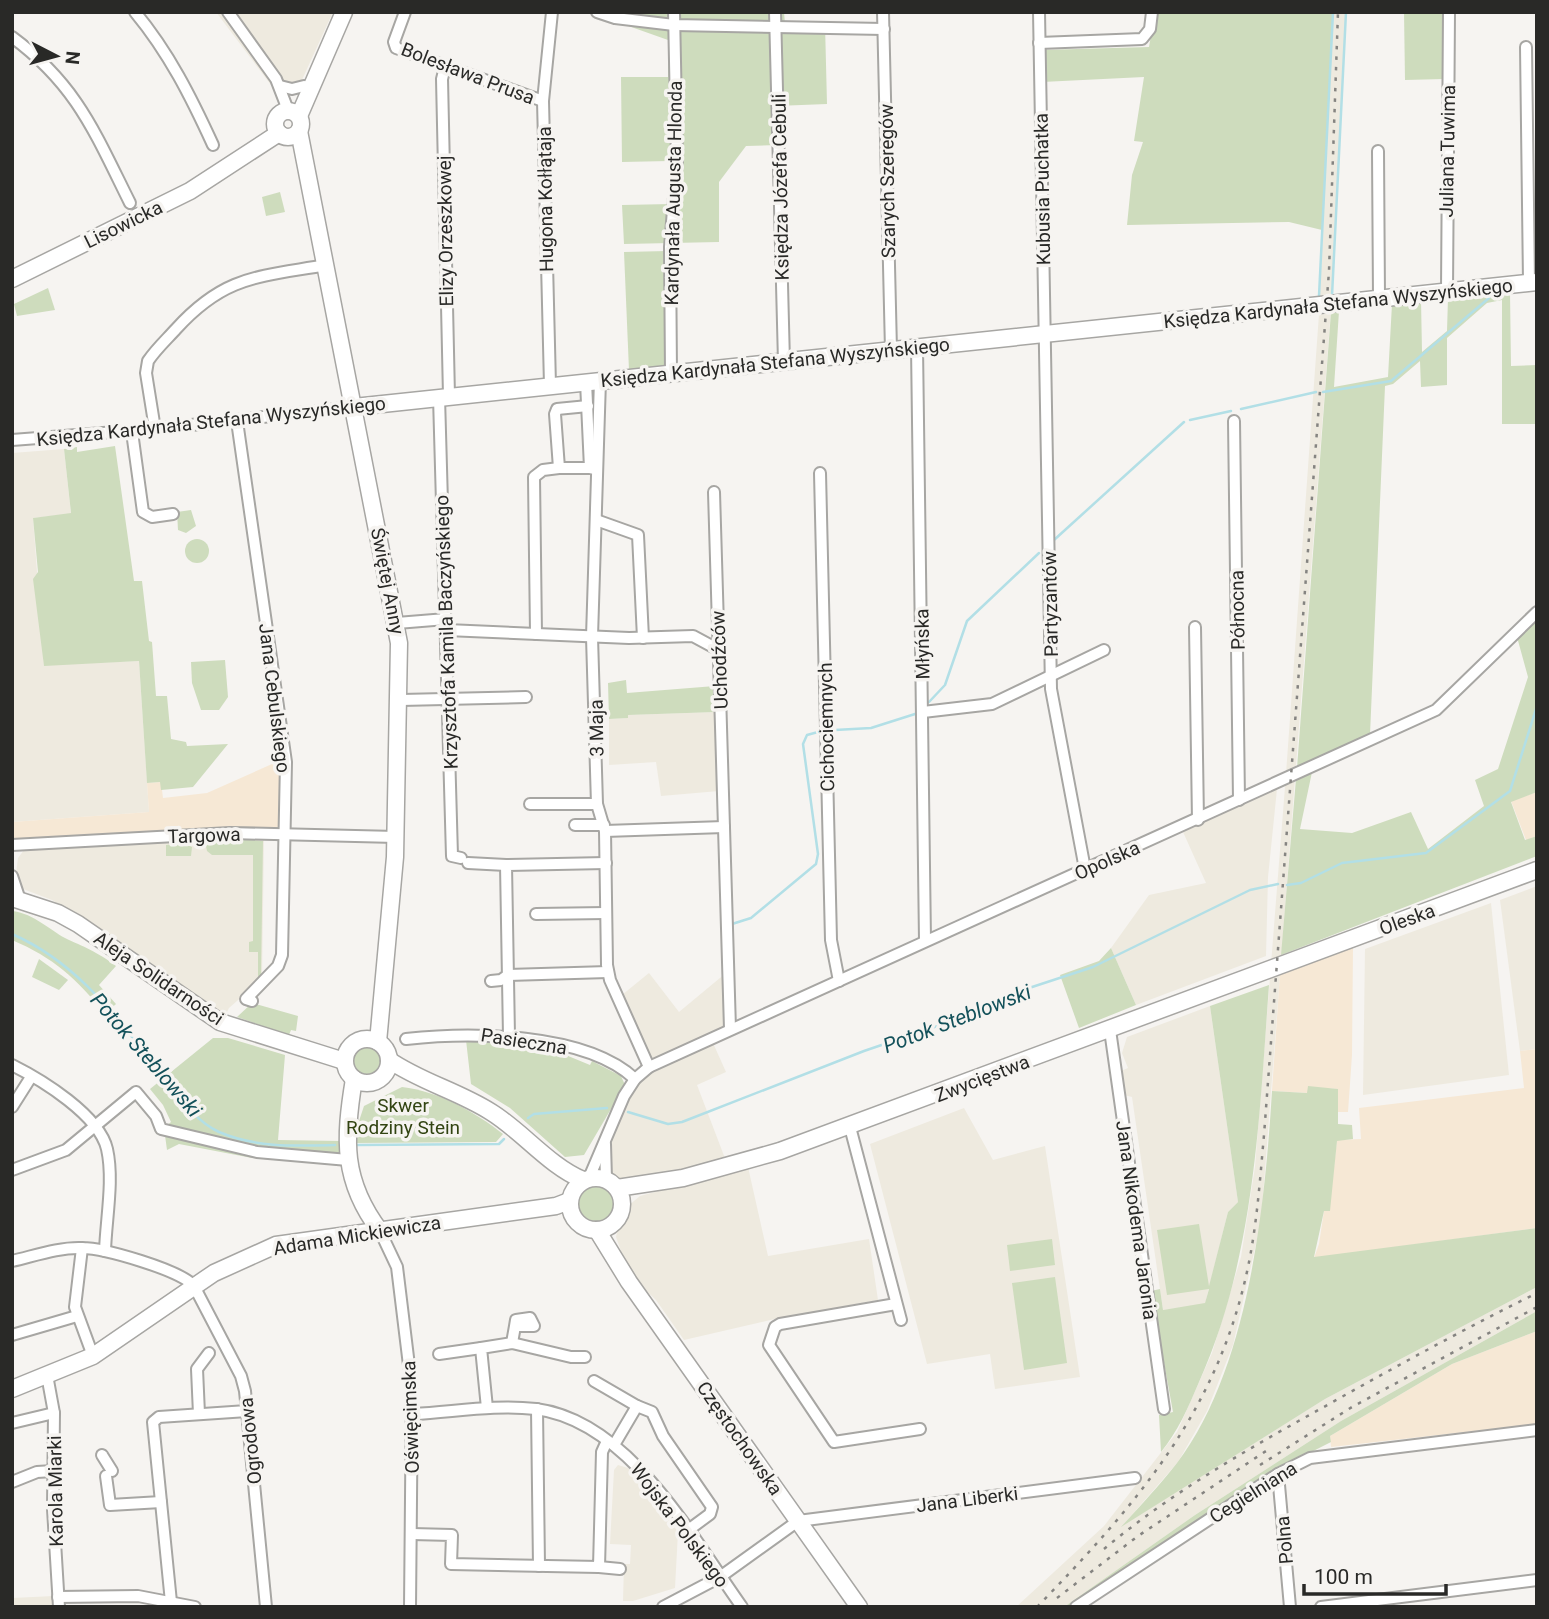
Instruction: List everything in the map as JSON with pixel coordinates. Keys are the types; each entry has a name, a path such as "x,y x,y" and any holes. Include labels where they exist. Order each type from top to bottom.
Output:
{"street":[{"path":"135,12 184,82 213,145"},
{"path":"228,12 280,86 287,120"},
{"name":"Lisowicka","path":"12,279 190,191 233,166 287,120 336,12"},
{"path":"287,120 344,12"},
{"name":"Bolesława Prusa","path":"405,12 394,44 399,50 543,101"},
{"name":"Hugona Kołłątaja","path":"550,385 543,101 552,12"},
{"path":"597,12 618,19 674,25 884,29"},
{"name":"Kardynała Augusta Hlonda","path":"671,373 670,247 677,160 674,12"},
{"name":"Księdza Józefa Cebuli","path":"775,12 784,362"},
{"name":"Szarych Szeregów","path":"883,12 891,350"},
{"name":"Kubusia Puchatka","path":"1039,12 1044,334"},
{"path":"1039,43 1142,39 1150,29 1152,12"},
{"name":"Juliana Tuwima","path":"1447,290 1449,12"},
{"path":"12,37 53,70 76,99 130,203"},
{"path":"1526,47 1533,282"},
{"name":"Elizy Orzeszkowej","path":"444,67 444,397"},
{"path":"280,86 292,89 304,86"},
{"name":"Świętej Anny","path":"287,120 307,169 397,623 401,700 396,836 381,1000 371,1040"},
{"path":"1378,151 1379,298"},
{"path":"155,429 146,373 148,361 197,306 220,290 244,280 326,265"},
{"name":"Księdza Kardynała Stefana Wyszyńskiego","path":"12,440 132,432 550,385 1533,282"},
{"name":"Partyzantów","path":"1044,334 1050,676 1085,869"},
{"name":"Młyńska","path":"917,348 926,940"},
{"path":"536,634 534,477 543,470 594,468 587,406 593,381"},
{"name":"3 Maja","path":"593,381 596,520 592,637 597,804 604,828 606,863 608,972 649,1067"},
{"name":"Krzysztofa Kamila Baczyńskiego","path":"444,397 452,856 506,865"},
{"path":"558,468 555,411 587,406"},
{"name":"Jana Cebulskiego","path":"237,421 286,768 281,961 246,999 252,1001"},
{"name":"Północna","path":"1234,421 1239,800"},
{"path":"132,432 143,512 152,517 173,514"},
{"name":"Cichociemnych","path":"820,473 831,940 839,981"},
{"name":"Uchodźców","path":"714,492 730,1029"},
{"path":"596,520 638,535 643,638"},
{"name":"Opolska","path":"649,1067 1440,708 1537,612"},
{"path":"397,623 447,624 592,637 693,636 719,650"},
{"path":"1195,627 1198,820"},
{"path":"923,712 992,704 1104,650"},
{"path":"401,700 526,697"},
{"path":"530,804 597,804"},
{"path":"575,825 604,828 724,827"},
{"name":"Targowa","path":"12,845 199,834 396,836"},
{"path":"509,1036 506,865 606,863"},
{"name":"Oleska","path":"1276,967 1537,870"},
{"path":"12,876 16,899"},
{"name":"Aleja Solidarności","path":"16,899 78,923 220,1021 244,1032 309,1049 346,1055"},
{"path":"536,914 607,913"},
{"name":"Zwycięstwa","path":"622,1205 634,1196 683,1178 780,1151 850,1127 1276,967"},
{"path":"491,981 501,981 508,975 608,972"},
{"name":"Jana Nikodema Jaronia","path":"1110,1030 1164,1409"},
{"name":"Pasieczna","path":"406,1039 455,1033 509,1036 578,1050 635,1079"},
{"path":"359,1081 376,1082 387,1067 384,1046 371,1040 346,1055 359,1081 350,1118 348,1160 356,1192 380,1231"},
{"path":"12,1065 96,1125 108,1155 105,1251"},
{"path":"387,1067 459,1094 586,1179 612,1183"},
{"path":"570,1197 586,1179 607,1131 635,1079 649,1067"},
{"path":"12,1107 31,1077"},
{"path":"12,1170 66,1150 136,1092 156,1116 161,1129 257,1152 348,1160"},
{"path":"850,1127 901,1320"},
{"path":"522,1134 570,1197 576,1222 597,1230 614,1222 622,1205 604,1161 607,1131"},
{"name":"Zwycięstwa","path":"612,1183 683,1178"},
{"name":"Adama Mickiewicza","path":"12,1389 93,1356 194,1286 227,1266 276,1245 556,1206 570,1197"},
{"name":"Częstochowska","path":"614,1222 622,1270"},
{"name":"Częstochowska","path":"597,1230 622,1270 859,1607"},
{"name":"Oświęcimska","path":"380,1231 397,1266 414,1414 410,1607"},
{"path":"82,1248 75,1304 93,1356"},
{"path":"12,1261 82,1248 105,1251 180,1276 194,1286"},
{"name":"Ogrodowa","path":"194,1286 241,1376 247,1411 266,1607"},
{"path":"896,1304 780,1324 775,1327 769,1345 834,1442 920,1429"},
{"path":"12,1335 77,1316"},
{"path":"512,1343 515,1326"},
{"path":"439,1354 512,1343 571,1357 585,1357"},
{"path":"481,1348 487,1408"},
{"path":"199,1414 197,1369 209,1353"},
{"name":"Karola Miarki","path":"47,1375 54,1412 52,1471 58,1602"},
{"path":"594,1381 652,1412 663,1436 712,1507 710,1514 687,1531"},
{"path":"599,1567 602,1452 637,1406"},
{"name":"Wojska Polskiego","path":"414,1414 487,1408 537,1409 566,1417 610,1443 642,1471 741,1607"},
{"path":"537,1409 539,1566"},
{"path":"171,1602 153,1422 159,1417 247,1411"},
{"path":"12,1423 54,1412"},
{"name":"Cegielniana","path":"1076,1607 1278,1474 1310,1458 1333,1453 1537,1430"},
{"path":"102,1455 109,1474 107,1499 113,1507 161,1503"},
{"path":"12,1482 37,1472 52,1471"},
{"name":"Polna","path":"1278,1474 1290,1607"},
{"name":"Jana Liberki","path":"798,1521 1135,1478"},
{"path":"663,1607 691,1595 720,1577 798,1521"},
{"path":"412,1534 452,1535 451,1564 620,1569"},
{"path":"1321,1607 1537,1580"},
{"path":"58,1602 138,1596 195,1607"}],"shaded area":[{"path":"216,12 333,12 301,82 286,85 280,78 271,85"},
{"path":"1333,12 1346,12 1332,296 1261,1222 1233,1345 1207,1411 1178,1462 1123,1525 1325,1399 1537,1287 1537,1311 1341,1421 1195,1515 1064,1607 1016,1607 1104,1526 1177,1432 1212,1353 1241,1257 1255,1167 1286,774 1319,314"},
{"path":"64,449 71,514 33,518 44,665 139,661 149,812 12,822 12,453"},
{"path":"716,712 719,791 661,796 656,762 609,765 609,719 627,718 628,715"},
{"path":"281,760 281,827 276,831 212,828 12,841 12,822 149,812 147,783 161,782 163,798 207,793"},
{"path":"1277,789 1268,877 1266,956 1136,1005 1111,948 1149,895 1206,883 1183,832"},
{"path":"1537,792 1537,836 1526,840 1511,801"},
{"path":"214,837 264,839 262,979 229,1008 224,1018 78,916 52,900 23,889 16,874 18,858 24,850"},
{"path":"1537,886 1537,1049 1520,1051 1500,900"},
{"path":"1491,903 1509,1075 1363,1095 1365,949"},
{"path":"1353,947 1352,1055 1348,1112 1336,1112 1338,1089 1308,1087 1308,1093 1272,1091 1280,973"},
{"path":"649,973 679,1012 726,973 726,1027 653,1060 622,995"},
{"path":"1210,1006 1238,1202 1228,1212 1205,1304 1163,1310 1132,1097 1124,1095 1121,1071 1128,1068 1122,1053 1127,1037"},
{"path":"713,1043 726,1072 697,1085 726,1161 624,1183 614,1179 608,1171 607,1147 630,1092 649,1072"},
{"path":"1537,1049 1537,1228 1314,1258 1324,1211 1329,1211 1337,1140 1361,1139 1359,1108 1524,1088 1520,1051"},
{"path":"964,1108 993,1160 1045,1146 1080,1377 995,1389 990,1354 927,1364 870,1144"},
{"path":"748,1167 768,1256 869,1239 878,1300 779,1318 684,1340 656,1300 638,1283 621,1251 616,1237 622,1211 640,1196"},
{"path":"1537,1331 1537,1424 1331,1447 1330,1436 1452,1364"},
{"path":"618,1465 628,1468 642,1483 678,1532 675,1588 633,1601 623,1601 624,1564 630,1564 631,1545 610,1544 614,1470"},
{"path":"54,1596 54,1607 12,1607 12,1598"}],"green space":[{"path":"619,12 784,12 785,24 825,24 827,104 776,106 777,145 746,146 719,182 719,242 624,244 622,205 671,204 669,161 622,162 621,77 668,77 668,40 620,23"},
{"path":"1155,12 1333,12 1322,230 1289,222 1127,225 1132,175 1143,142 1134,141 1144,77 1042,82 1041,50 1149,47"},
{"path":"1404,12 1443,12 1444,79 1405,80"},
{"path":"280,192 285,212 266,216 262,197"},
{"path":"667,251 669,366 629,370 624,252"},
{"path":"48,288 55,310 17,316 14,304"},
{"path":"1510,292 1511,366 1537,365 1537,424 1502,424 1502,300 1487,303 1447,338 1447,385 1421,387 1420,361 1393,384 1385,386 1370,735 1297,768 1331,312 1339,311 1334,387 1388,377 1392,304 1421,300 1422,352 1447,331 1448,298"},
{"path":"115,446 134,581 142,581 149,641 152,642 156,696 167,696 171,739 186,742 187,746 228,744 193,787 161,790 160,782 147,783 139,661 44,666 33,579 38,572 33,518 71,513 64,449 77,447 77,452"},
{"path":"191,510 196,526 186,533 178,530 177,512"},
{"path":"197,539 205,543 209,551 205,559 197,563 189,559 185,551 189,543"},
{"path":"1537,616 1537,792 1511,802 1525,840 1537,836 1537,856 1281,955 1296,779 1312,772 1300,829 1352,833 1411,812 1428,849 1484,806 1475,780 1498,769 1528,677 1517,637"},
{"path":"225,660 228,697 219,710 201,710 192,683 191,662"},
{"path":"626,680 627,693 715,686 716,712 628,715 628,718 609,719 608,683"},
{"path":"214,837 263,841 261,976 258,977 258,952 249,952 249,942 253,941 253,855 212,855 207,851 205,841"},
{"path":"182,843 192,847 191,856 166,856 166,845"},
{"path":"13,911 35,919 116,966 99,985 116,1004 105,1014 63,970 40,954 12,940"},
{"path":"1111,948 1136,1005 1079,1028 1060,975 1099,961"},
{"path":"39,959 68,980 59,990 32,977"},
{"path":"1269,985 1251,1187 1232,1286 1218,1335 1195,1392 1178,1427 1161,1452 1159,1415 1173,1412 1151,1291 1160,1289 1163,1310 1205,1303 1209,1289 1167,1295 1157,1230 1199,1224 1209,1286 1228,1212 1238,1202 1210,1006"},
{"path":"252,1003 298,1016 296,1031 291,1030 289,1035 237,1017"},
{"path":"213,1038 228,1038 285,1055 278,1140 341,1141 341,1165 252,1158 179,1144 167,1150 164,1128 171,1122 163,1105 150,1089"},
{"path":"466,1040 556,1051 590,1065 592,1061 621,1076 625,1085 584,1155 565,1157 510,1108 471,1084"},
{"path":"366,1046 377,1050 381,1061 377,1072 366,1076 355,1072 351,1061 355,1050"},
{"path":"1308,1086 1338,1089 1338,1124 1352,1125 1353,1139 1337,1141 1330,1211 1324,1211 1314,1257 1537,1228 1537,1287 1325,1399 1121,1527 1177,1463 1201,1424 1221,1381 1237,1334 1258,1234 1272,1091 1307,1093"},
{"name":"Skwer Rodziny Stein","path":"402,1087 429,1093 456,1104 503,1134 496,1142 356,1143 357,1127 364,1106"},
{"path":"596,1184 610,1190 616,1204 610,1218 596,1224 582,1218 576,1204 582,1190"},
{"path":"1052,1239 1055,1265 1010,1271 1007,1245"},
{"path":"1055,1277 1067,1363 1024,1370 1012,1283"},
{"path":"1537,1311 1537,1331 1452,1364 1330,1436 1331,1442 1274,1471 1072,1607 1064,1607 1195,1515 1341,1421"}],"waterway":[{"path":"1319,296 1333,12"},
{"path":"1332,296 1346,12"},
{"path":"1323,392 1391,381 1489,298"},
{"path":"1241,409 1316,392"},
{"path":"1190,420 1231,411"},
{"path":"1054,540 1184,422"},
{"path":"929,702 945,685 967,621 1039,553"},
{"name":"Potok Steblowski","path":"1287,885 1301,883 1342,863 1426,853 1510,791 1537,706"},
{"path":"835,730 871,728 915,714"},
{"path":"732,924 751,918 816,864 818,854 803,744 807,735 818,732"},
{"name":"Potok Steblowski","path":"628,1112 668,1124 682,1122 864,1051 949,1022 1026,989 1093,967 1250,890 1278,884"},
{"name":"Potok Steblowski","path":"12,934 57,960 94,993 186,1105 210,1127 247,1141 291,1146 335,1145"},
{"name":"Potok Steblowski","path":"528,1118 534,1114 607,1108"},
{"name":"Potok Steblowski","path":"356,1145 499,1144 504,1139"}],"railway":[{"path":"1037,1607 1108,1531 1168,1453 1194,1411 1216,1367 1234,1319 1248,1267 1264,1135 1329,271 1338,12"},
{"path":"1104,1549 1156,1509 1237,1456 1537,1293"},
{"path":"1260,1465 1352,1407 1537,1307"},
{"path":"1057,1598 1138,1536 1266,1451"}]}
